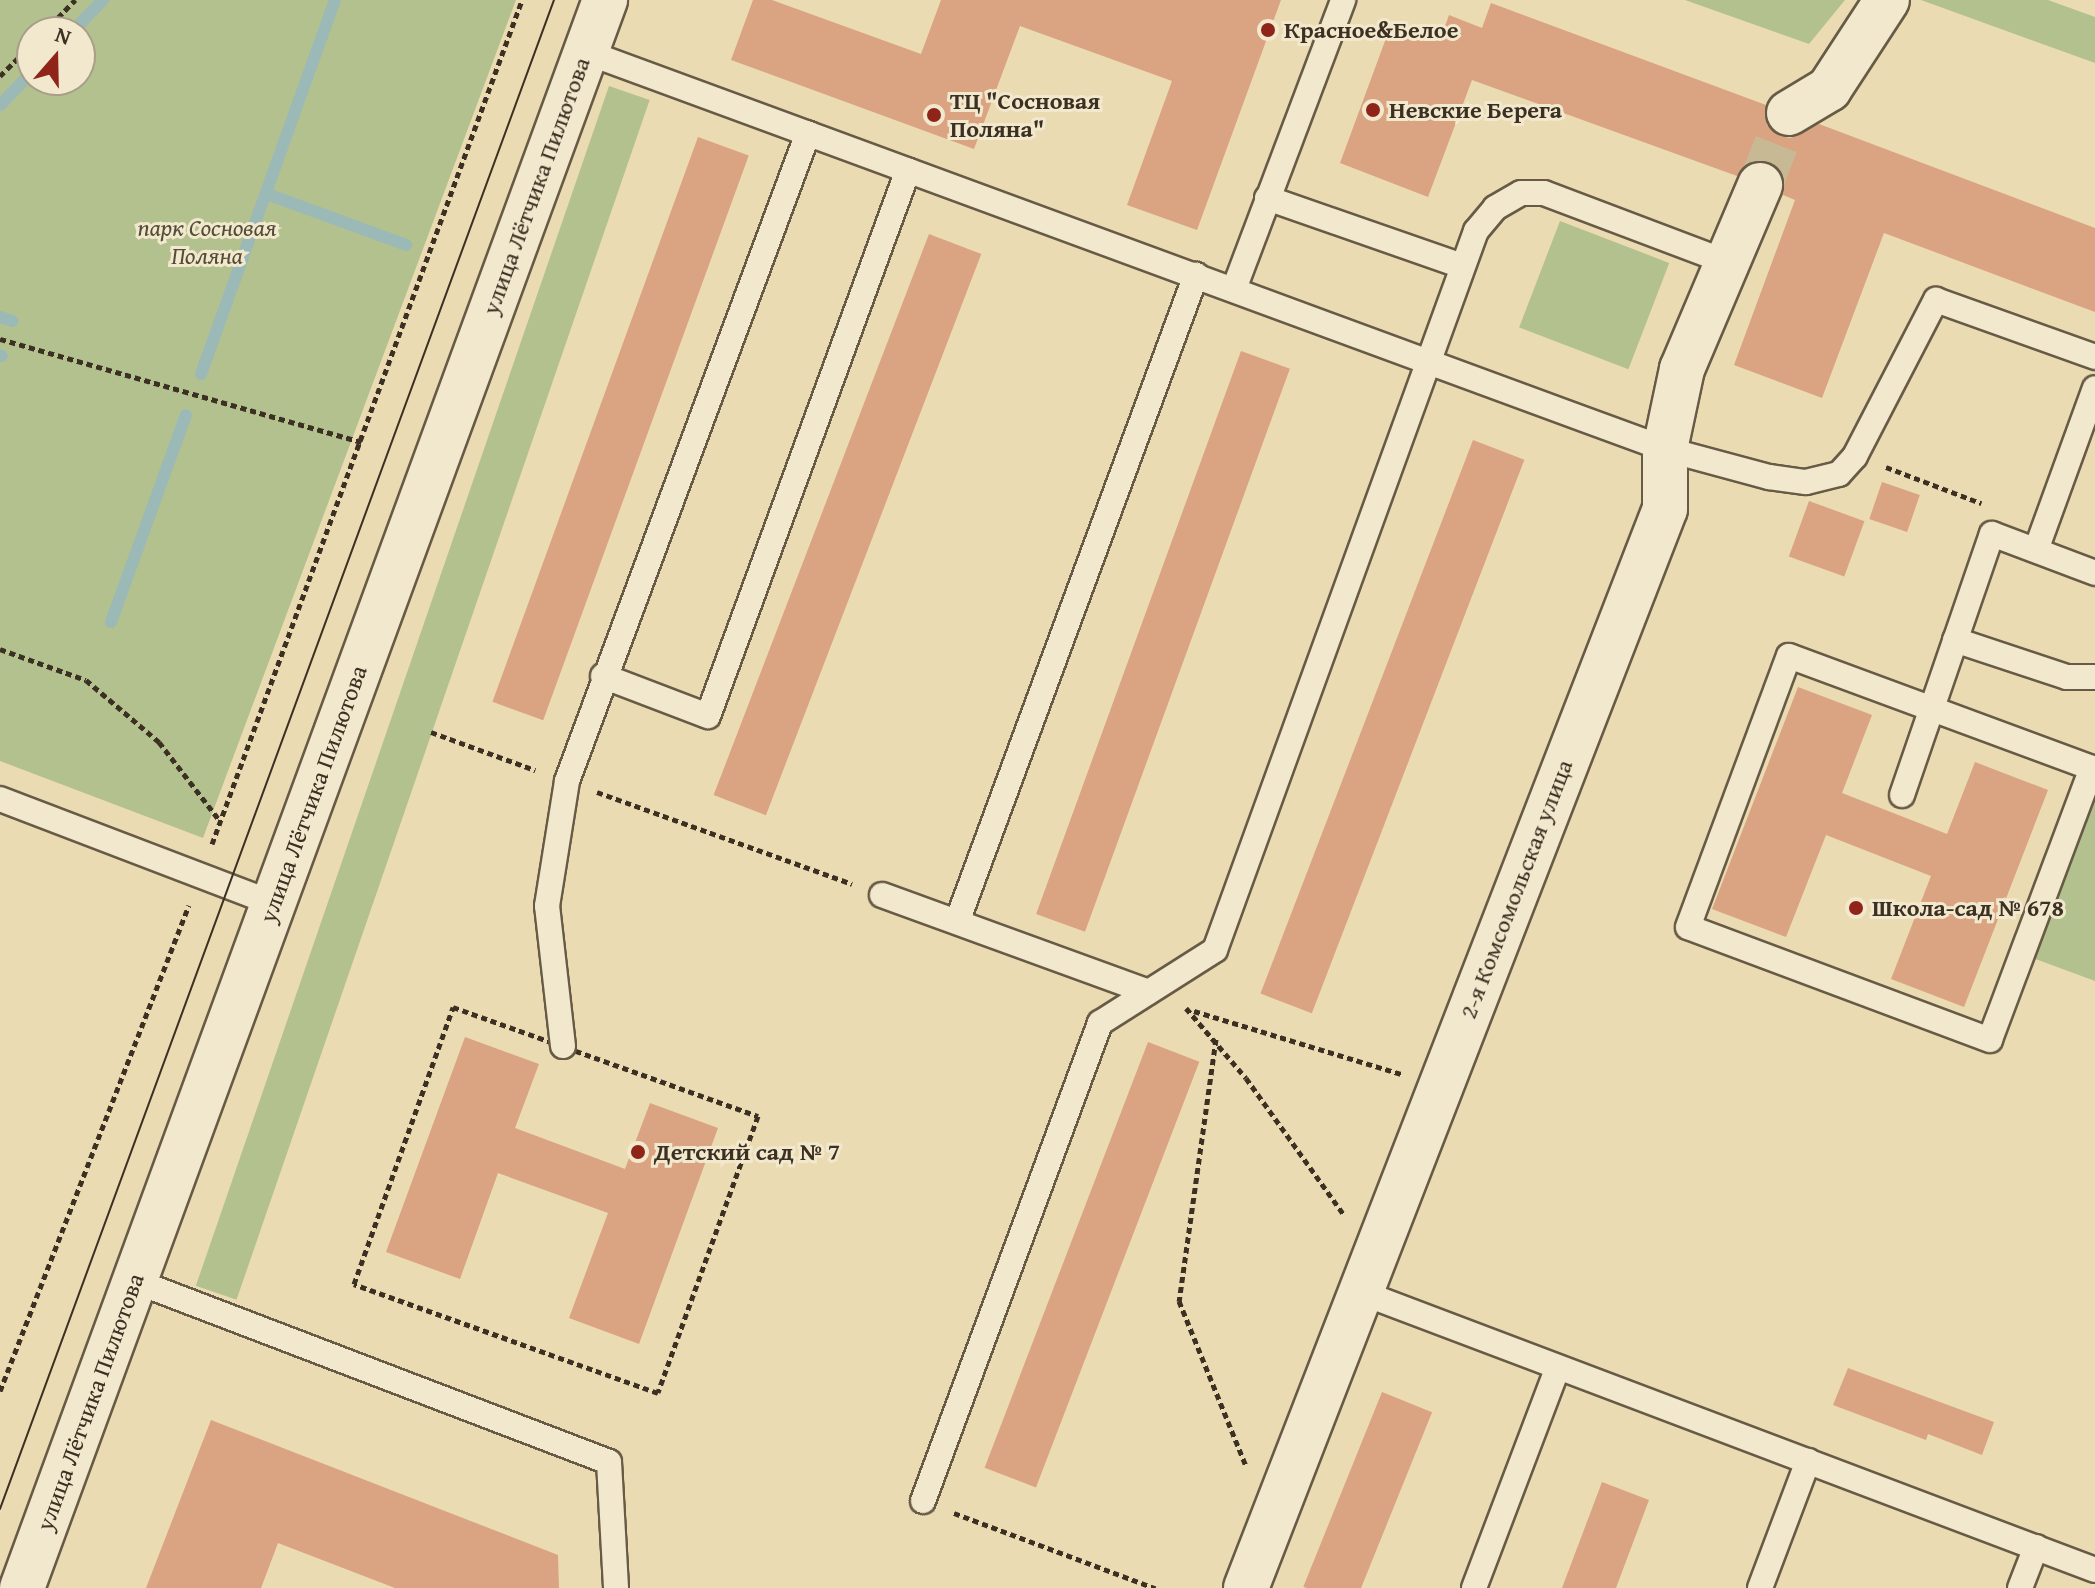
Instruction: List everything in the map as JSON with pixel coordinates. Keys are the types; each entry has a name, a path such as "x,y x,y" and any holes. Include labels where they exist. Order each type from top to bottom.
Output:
{"street":[{"name":"улица Лётчика Пилютова","path":"22,1588 605,0"},
{"path":"1789,113 1829,89 1887,0"},
{"name":"2-я Комсомольская улица","path":"1246,1588 1665,509 1665,449 1682,369 1724,261 1760,185"}],"lane":[{"path":"1234,289 1343,0"},
{"path":"586,52 1665,449 1769,477 1806,482 1839,474 1855,456 1936,300 2095,357"},
{"path":"563,1046 547,906 567,781 603,676 808,133"},
{"path":"603,676 708,716 908,170"},
{"path":"923,1501 1100,1023 1215,950 1433,362 1435,338 1476,231 1495,208 1521,193 1544,193 1724,261"},
{"path":"1267,198 1462,266"},
{"path":"957,922 1196,275"},
{"path":"2036,550 2095,388"},
{"path":"1902,795 1934,710 1992,534 2095,573"},
{"path":"1955,640 2067,677 2095,677"},
{"path":"1789,656 1934,710 2092,768 1990,1040 1688,927 1789,656"},
{"path":"0,799 273,903"},
{"path":"882,895 1148,992"},
{"path":"135,1281 609,1462 616,1588"},
{"path":"1360,1292 2095,1570"},
{"path":"1474,1588 1558,1367"},
{"path":"1760,1588 1808,1461"},
{"path":"2020,1588 2036,1547"}],"path":[{"path":"60,16 75,0"},
{"path":"208,854 362,442 520,1"},
{"path":"0,76 16,60"},
{"path":"0,339 362,442"},
{"path":"1855,456 1981,503 1973,527 1992,534"},
{"path":"0,649 86,680 159,742 220,822"},
{"path":"431,732 882,895"},
{"path":"0,1391 194,893"},
{"path":"1148,992 1193,1011 1397,1072"},
{"path":"453,1007 563,1046 758,1116 658,1393 354,1284 453,1007"},
{"path":"1193,1011 1344,1214"},
{"path":"1216,1039 1179,1301 1247,1469"},
{"path":"923,1501 1155,1588"}],"green space":[{"name":"парк Сосновая Поляна","path":"0,0 516,0 203,838 0,761"},
{"path":"1685,0 1845,0 1809,44"},
{"path":"1921,0 2048,0 2095,17 2095,63"},
{"path":"609,86 650,100 237,1300 196,1286"},
{"path":"1560,221 1669,263 1628,369 1519,327"},
{"path":"2095,782 2095,981 2030,957"}],"building":[{"name":"ТЦ \"Сосновая Поляна\"","path":"753,0 772,0 921,54 941,0 1281,0 1197,230 1127,205 1172,81 1020,26 974,149 731,60"},
{"path":"1491,3 1766,105 1767,125 1778,135 1790,138 1819,124 2095,228 2095,312 1884,233 1822,398 1734,365 1795,200 1783,195 1785,181 1770,162 1756,160 1737,176 1472,80 1428,197 1340,163 1392,22 1440,40 1449,15 1482,28"},
{"path":"698,137 749,155 543,720 492,702"},
{"path":"929,234 981,254 766,815 714,795"},
{"path":"1241,351 1290,369 1085,932 1036,914"},
{"path":"1473,440 1524,460 1312,1013 1260,994"},
{"path":"1882,482 1920,495 1907,532 1869,519"},
{"path":"1809,501 1864,521 1844,577 1789,556"},
{"path":"1798,687 1872,715 1842,793 1947,834 1975,762 2048,790 1964,1007 1891,979 1931,876 1826,835 1786,937 1712,909"},
{"path":"465,1037 539,1064 515,1128 625,1169 650,1103 718,1128 639,1344 569,1318 608,1213 498,1173 460,1279 386,1252"},
{"path":"1148,1042 1199,1062 1036,1487 985,1468"},
{"path":"1848,1368 1994,1422 1982,1455 1928,1434 1926,1440 1833,1405"},
{"path":"1382,1392 1432,1412 1361,1588 1303,1587"},
{"path":"211,1420 558,1555 559,1588 395,1588 278,1543 261,1588 146,1588"},
{"path":"1602,1482 1649,1500 1616,1588 1562,1588"}],"waterway":[{"path":"88,16 103,0"},
{"path":"201,374 335,0"},
{"path":"0,105 16,88"},
{"path":"267,194 406,245"},
{"path":"0,317 12,321"},
{"path":"111,622 186,415"}],"tunnel":[{"path":"1760,185 1789,113"}],"tram line":[{"path":"0,1509 554,0"}],"place":[{"name":"Красное&Белое","path":"1268,30"},
{"name":"Невские Берега","path":"1373,110"},
{"name":"ТЦ \"Сосновая Поляна\"","path":"934,115"},
{"name":"Школа-сад № 678","path":"1856,908"},
{"name":"Детский сад № 7","path":"638,1152"}]}
